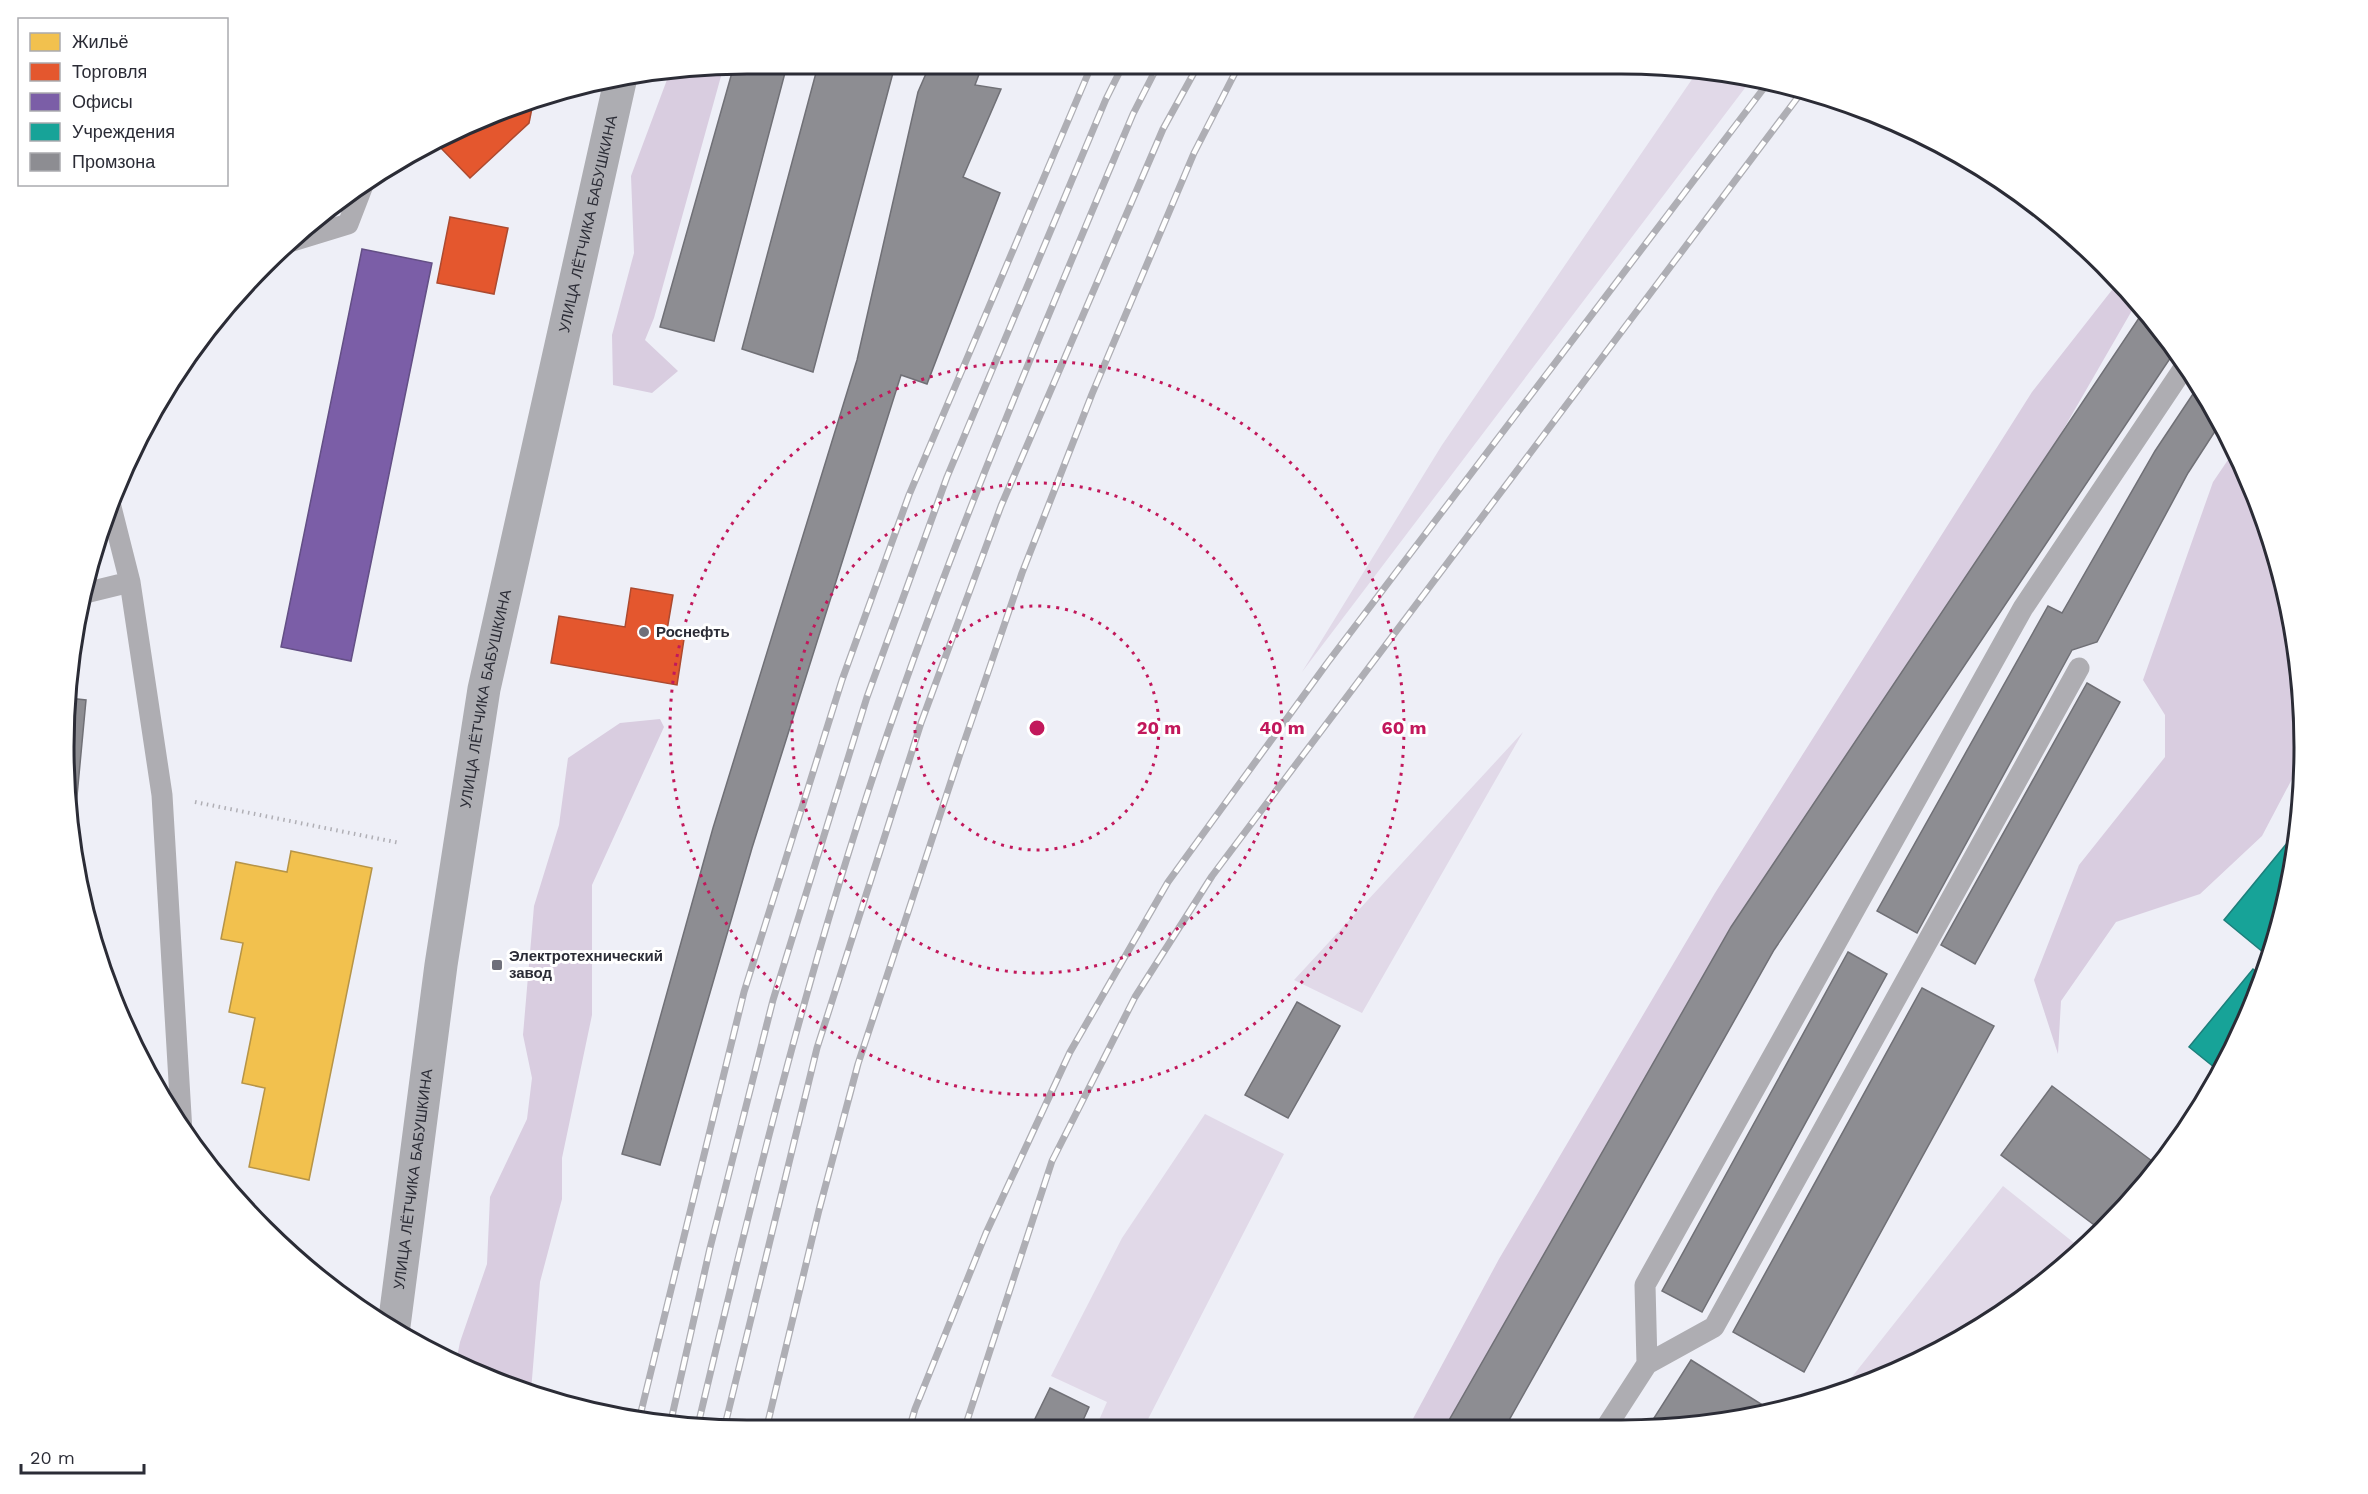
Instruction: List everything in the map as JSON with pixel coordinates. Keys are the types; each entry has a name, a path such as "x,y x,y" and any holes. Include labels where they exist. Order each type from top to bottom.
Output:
{"main road":[{"name":"УЛИЦА ЛЁТЧИКА БАБУШКИНА","path":"395,1320 441,965 484,689 619,85"}],"lane":[{"path":"309,236 348,224 358,198"},
{"path":"1647,1364 1645,1285 2023,608 2181,373"},
{"path":"114,518 130,582 162,795 181,1111"},
{"path":"92,591 130,582"},
{"path":"1611,1420 1647,1364 1714,1327 2079,668"}],"path":[{"path":"162,795 400,843"}],"shaded area":[{"path":"721,75 654,318 645,340 678,371 652,393 613,385 612,335 634,253 631,176 668,78"},
{"path":"1693,78 1747,85 1302,672 1442,445"},
{"path":"2113,288 2132,310 1865,773 1452,1420 1412,1420 1499,1259 1715,893 2032,392"},
{"path":"2229,458 2259,531 2272,573 2289,659 2293,703 2293,776 2262,836 2200,894 2116,922 2061,1001 2058,1054 2034,980 2079,865 2165,757 2165,715 2143,680 2213,482"},
{"path":"660,719 664,727 592,885 592,1015 562,1158 562,1199 540,1282 531,1385 457,1355 487,1264 490,1197 527,1119 532,1078 523,1035 534,906 559,825 568,758 620,723"},
{"path":"1523,732 1362,1013 1294,980"},
{"path":"1205,1114 1284,1154 1148,1420 1099,1420 1107,1402 1051,1376 1122,1238"},
{"path":"2003,1186 2075,1244 2031,1281 1958,1330 1919,1351 1849,1380"}],"building: Жильё":[{"path":"291,851 372,868 309,1180 249,1167 265,1088 242,1083 255,1018 229,1012 243,943 221,939 236,862 287,872"}],"building: Торговля":[{"path":"532,109 529,123 470,178 440,148 489,125"},
{"path":"450,217 508,228 494,294 437,283"},
{"path":"631,588 673,595 666,636 684,639 677,685 551,663 559,616 625,627"}],"building: Офисы":[{"path":"362,249 432,263 351,661 281,647"}],"building: Учреждения":[{"path":"2288,842 2282,878 2263,952 2224,920"},
{"path":"2253,969 2256,971 2243,1005 2213,1067 2189,1047"}],"building: Промзона":[{"path":"731,74 785,74 714,341 660,327"},
{"path":"816,74 893,74 813,372 742,349"},
{"path":"926,74 979,74 975,85 1001,89 963,177 1000,193 927,384 901,375 752,848 660,1165 622,1154 713,828 857,360 918,92"},
{"path":"2139,318 2170,358 1774,950 1509,1420 1449,1420 1731,927"},
{"path":"2194,393 2215,431 2188,473 2097,642 2072,650 1917,933 1877,911 2048,606 2062,613 2155,451"},
{"path":"2087,683 2120,702 1975,964 1941,945"},
{"path":"75,699 86,700 76,804"},
{"path":"1848,952 1887,974 1702,1312 1662,1291"},
{"path":"1922,988 1994,1026 1804,1372 1733,1332"},
{"path":"1297,1002 1340,1026 1288,1118 1245,1095"},
{"path":"2052,1086 2152,1161 2095,1225 2001,1155"},
{"path":"1691,1360 1761,1404 1752,1408 1709,1415 1653,1419"},
{"path":"1050,1388 1089,1407 1083,1420 1034,1420"}],"railway":[{"path":"641,1412 744,992 842,680 909,495 1088,74"},
{"path":"672,1416 710,1248 773,1000 867,697 947,477 1118,74"},
{"path":"700,1419 741,1244 788,1064 812,975 866,797 923,634 1010,410 1133,114 1153,74"},
{"path":"726,1420 817,1048 921,723 1001,506 1163,129 1193,74"},
{"path":"768,1420 819,1210 858,1064 1022,573 1092,394 1194,153 1234,74"},
{"path":"912,1420 986,1233 1070,1052 1168,882 1328,662 1763,89"},
{"path":"967,1420 1052,1161 1135,997 1212,876 1798,97"}],"place":[{"name":"Роснефть","path":"644,632"},
{"name":"Электротехнический завод","path":"497,965"}]}
